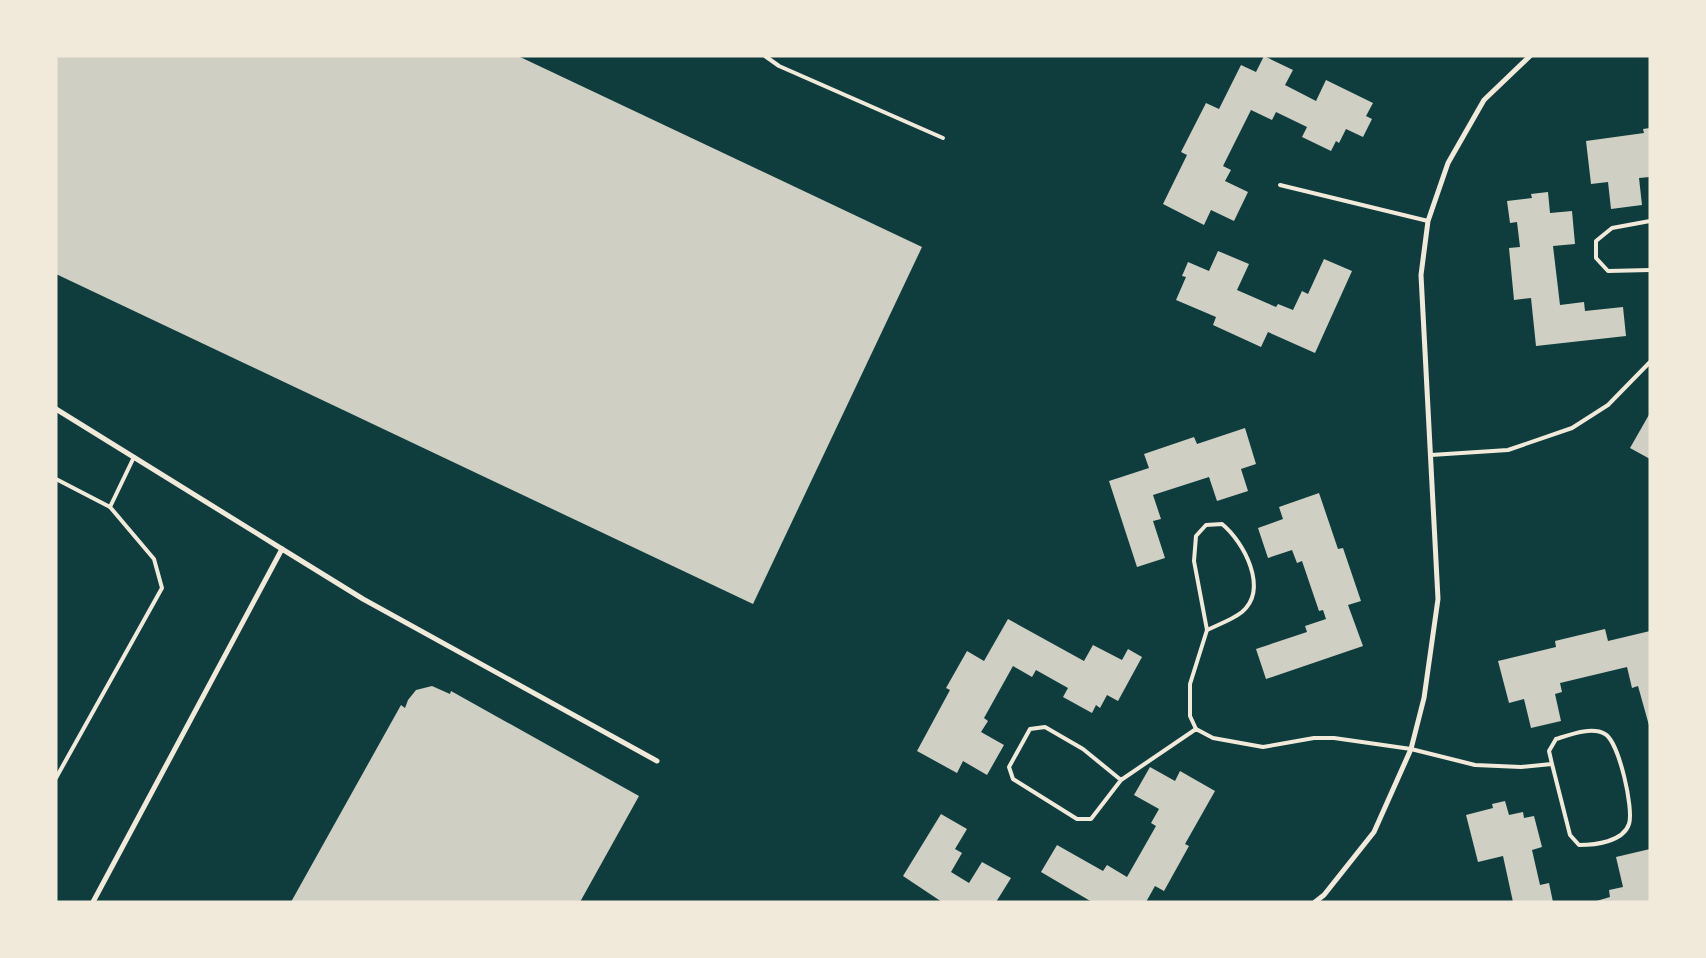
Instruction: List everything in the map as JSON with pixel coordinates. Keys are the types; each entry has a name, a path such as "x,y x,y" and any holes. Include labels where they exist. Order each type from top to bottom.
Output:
{"street":[{"path":"1315,902 1324,895 1374,832 1411,749 1424,698 1438,599 1421,275 1428,221 1448,163 1484,100 1530,56"},
{"path":"56,409 363,599 657,761"},
{"path":"93,902 282,549"}],"lane":[{"path":"765,56 779,66 943,138"},
{"path":"1280,185 1428,221"},
{"path":"1650,222 1612,228 1596,241 1596,258 1608,272 1650,270"},
{"path":"1431,455 1508,450 1572,428 1608,405 1650,362"},
{"path":"110,507 134,457"},
{"path":"56,479 110,507 154,559 162,588 56,778"},
{"path":"1206,630 1241,613 1253,598 1253,575 1231,531 1222,524 1206,525 1196,536 1195,575 1206,630 1190,684 1190,716 1196,729 1213,738 1264,747 1314,738 1334,738 1411,749 1475,765 1521,767 1552,764"},
{"path":"1121,780 1083,749 1045,727 1030,729 1009,767 1013,779 1077,819 1091,820 1121,780 1196,729"},
{"path":"1586,732 1605,734 1613,742 1617,751 1630,808 1629,825 1618,835 1605,842 1579,845 1570,835 1552,764 1549,751 1556,740 1586,732"}],"building":[{"path":"56,56 518,56 922,247 753,604 56,274"},
{"path":"1264,56 1293,70 1285,85 1316,101 1326,80 1373,103 1366,116 1372,119 1363,137 1346,129 1339,143 1336,141 1331,151 1302,137 1307,127 1276,112 1272,120 1251,110 1223,166 1231,170 1225,181 1248,192 1234,221 1211,210 1204,225 1163,204 1187,155 1181,152 1206,103 1219,109 1241,65 1256,72"},
{"path":"1650,128 1650,177 1639,178 1642,205 1611,209 1608,182 1591,184 1586,141 1644,133 1643,129"},
{"path":"1548,192 1550,213 1572,211 1575,244 1553,246 1560,305 1584,302 1585,311 1623,307 1626,336 1536,346 1531,298 1514,300 1509,248 1520,247 1517,222 1510,223 1507,201 1532,198 1531,194"},
{"path":"1218,251 1249,264 1237,290 1276,307 1278,304 1293,310 1302,291 1308,294 1324,259 1352,271 1315,353 1268,332 1261,347 1213,325 1216,317 1176,300 1186,277 1182,276 1188,262 1209,271"},
{"path":"1650,413 1650,459 1630,448"},
{"path":"1245,428 1256,464 1241,469 1248,491 1217,501 1209,477 1153,495 1161,519 1153,521 1165,558 1137,567 1109,481 1149,468 1144,454 1194,437 1197,444"},
{"path":"1319,493 1338,549 1343,548 1361,601 1348,605 1363,646 1266,679 1256,649 1307,632 1305,626 1326,619 1323,610 1319,611 1302,561 1297,563 1292,550 1268,558 1258,528 1283,519 1279,507"},
{"path":"1008,619 1084,661 1093,645 1122,660 1128,649 1142,657 1118,701 1107,695 1100,708 1096,705 1092,713 1063,697 1068,688 1036,670 1032,677 1013,666 984,718 988,721 981,732 1004,745 987,775 963,761 957,773 917,751 950,690 946,688 967,651 984,661"},
{"path":"1605,629 1608,641 1650,631 1650,729 1638,686 1632,688 1627,667 1560,683 1562,692 1555,694 1561,721 1531,728 1524,699 1509,703 1498,661 1556,647 1555,641"},
{"path":"432,686 450,694 451,691 639,796 580,902 291,902 401,705 405,708 408,700 416,690"},
{"path":"1150,767 1175,781 1180,771 1215,791 1185,844 1189,846 1164,891 1155,886 1146,902 1092,902 1041,872 1057,845 1103,871 1107,865 1127,877 1156,826 1151,823 1159,809 1134,795"},
{"path":"1505,801 1509,815 1523,812 1524,818 1534,816 1542,847 1532,850 1540,885 1549,883 1553,902 1513,902 1503,856 1478,862 1466,815 1493,808 1492,804"},
{"path":"941,814 967,829 955,849 962,853 951,872 969,883 982,862 1011,878 996,902 942,902 903,876"},
{"path":"1650,849 1650,902 1593,902 1610,897 1609,890 1623,887 1616,857"}]}
